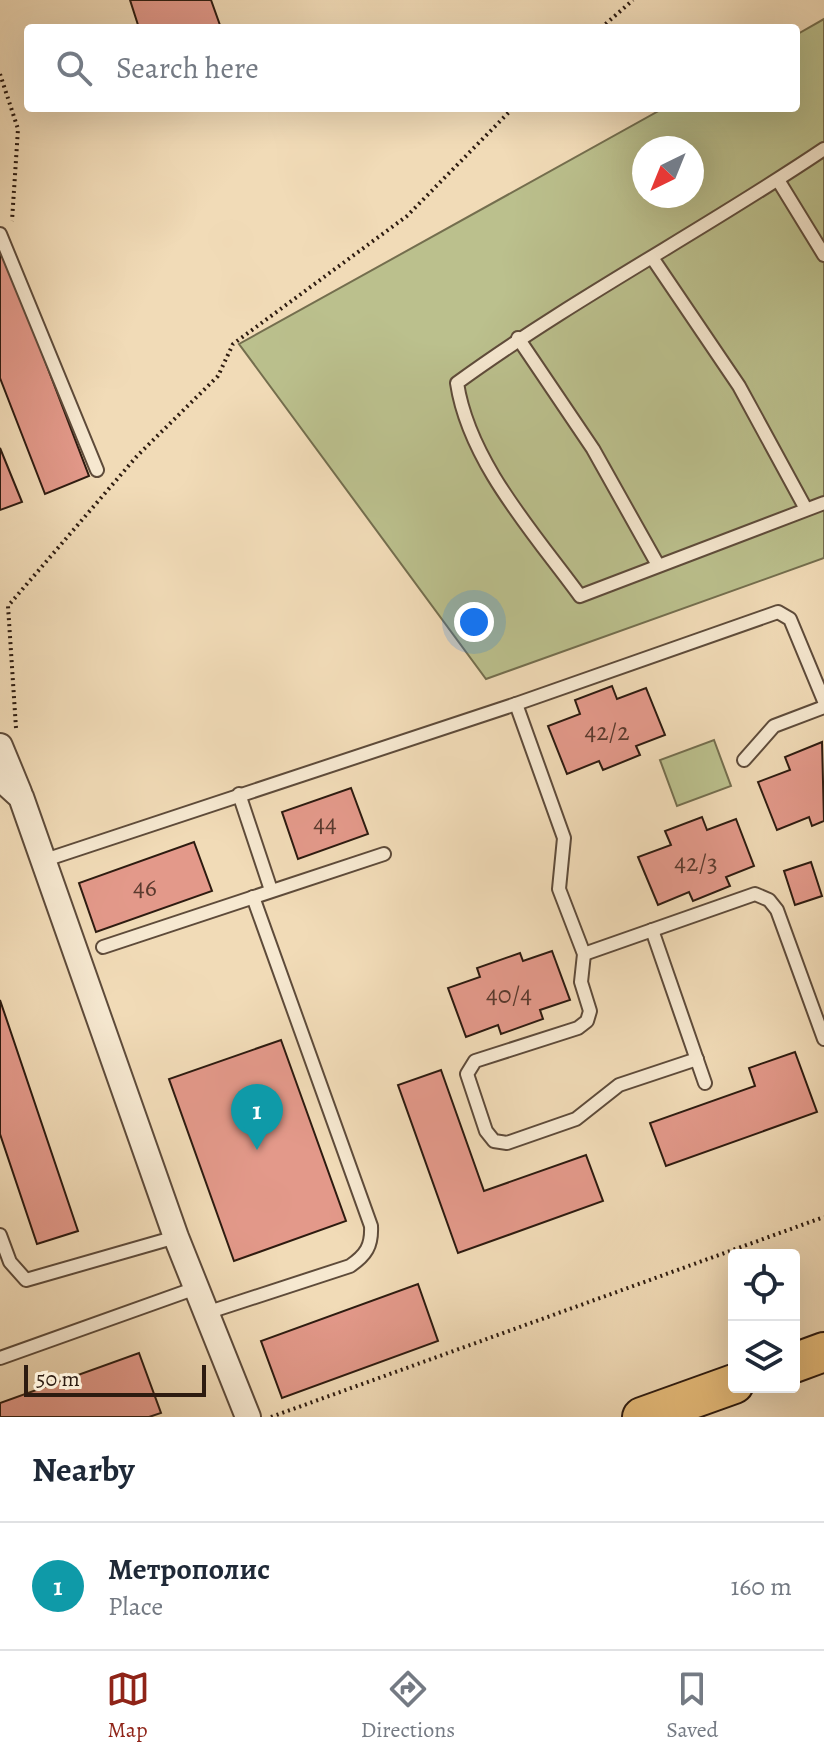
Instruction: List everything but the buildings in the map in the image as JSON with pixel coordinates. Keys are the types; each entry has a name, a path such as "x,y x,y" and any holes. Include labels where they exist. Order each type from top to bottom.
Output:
{"main road":[{"path":"800,1361 824,1352"},
{"path":"642,1417 728,1386"}],"street":[{"path":"8,740 21,797 176,1237 248,1417"},
{"path":"0,778 21,797"}],"lane":[{"path":"824,149 653,259 518,338 457,383 462,416 509,499 580,596 824,503"},
{"path":"778,180 824,255"},
{"path":"0,234 97,470"},
{"path":"653,259 739,386 806,509"},
{"path":"518,338 593,449 658,565"},
{"path":"45,860 516,704 778,612 790,619 824,704 774,726 744,760"},
{"path":"516,704 563,832 559,889 584,954 581,982 590,1011 587,1021 578,1028 475,1061 467,1074 486,1131 494,1141 507,1143 576,1119 619,1085 697,1059"},
{"path":"239,794 271,890"},
{"path":"103,947 384,854"},
{"path":"584,954 755,894 769,900 777,910 818,1003 824,1039"},
{"path":"206,1313 350,1266 364,1257 372,1242 371,1226 253,897"},
{"path":"652,930 705,1083"},
{"path":"0,1235 10,1262 26,1280 176,1237"},
{"path":"0,1358 196,1288"}],"path":[{"path":"606,24 633,0"},
{"path":"0,74 18,129 10,258"},
{"path":"8,740 8,606 137,456 218,376 233,344 407,216 509,112"},
{"path":"271,1417 824,1217"}],"green space":[{"path":"824,19 824,558 486,679 239,344 657,112 800,112 800,33"},
{"path":"714,740 731,786 677,806 660,760"}],"place":[{"name":"Метрополис","path":"257,1150"}]}
